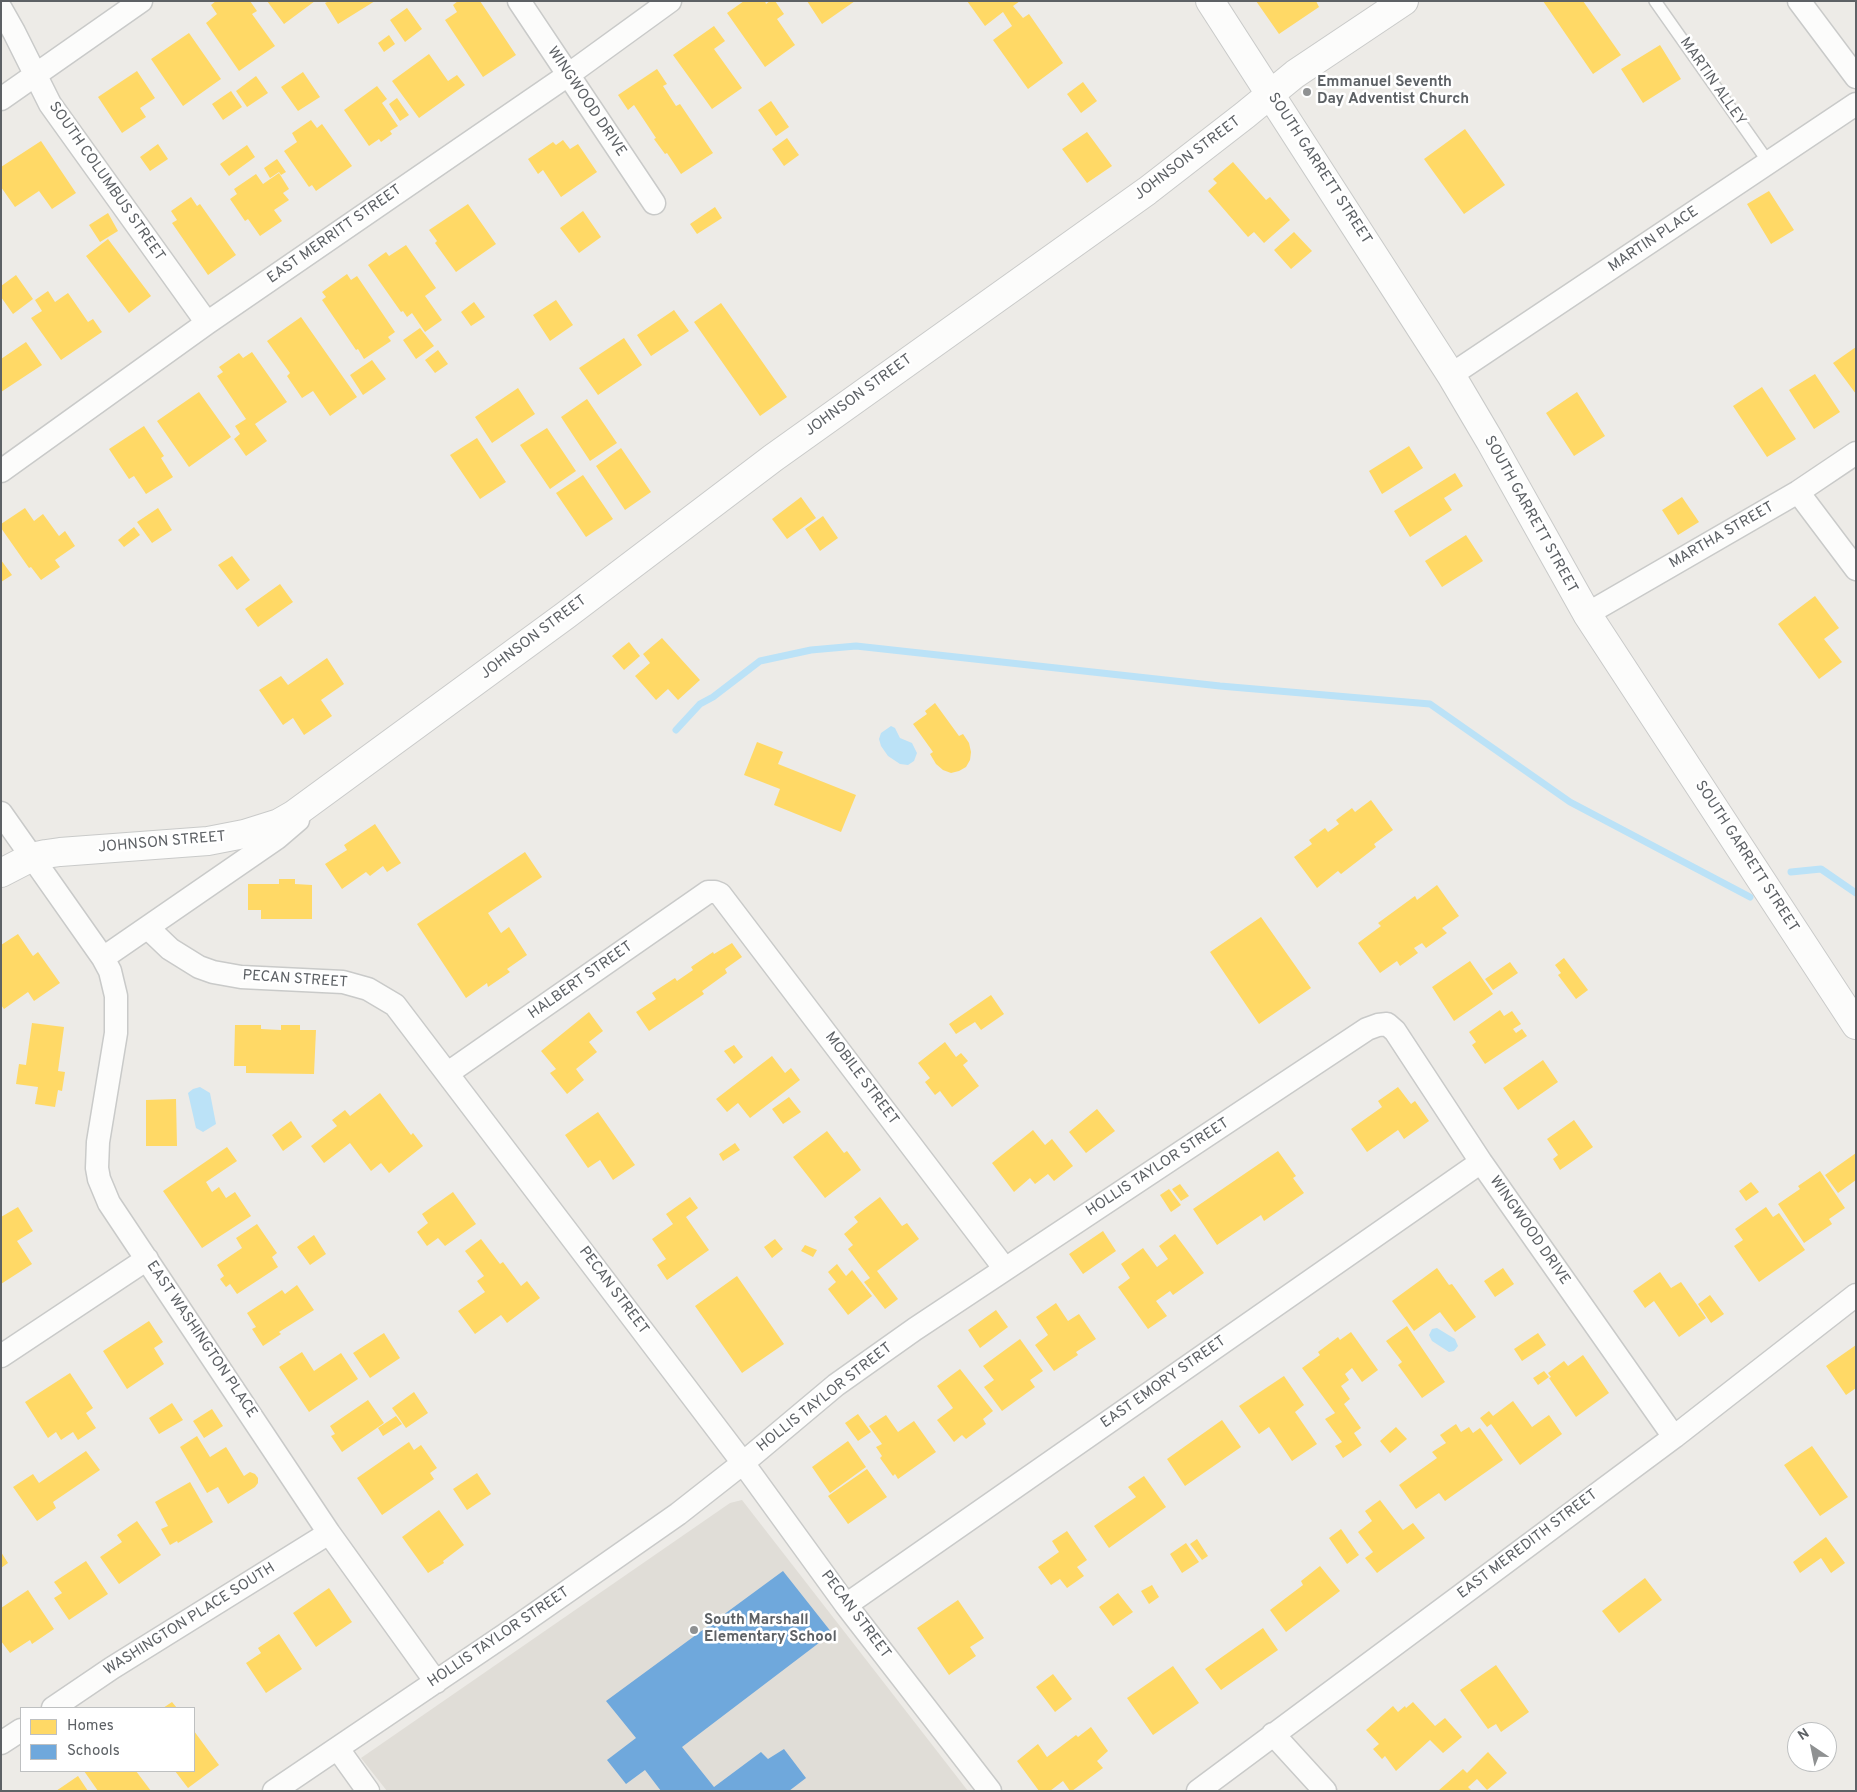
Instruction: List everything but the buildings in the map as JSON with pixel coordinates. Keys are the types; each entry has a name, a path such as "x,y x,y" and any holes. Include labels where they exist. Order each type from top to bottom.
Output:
{"street":[{"path":"1,99 141,1"},
{"name":"WINGWOOD DRIVE","path":"519,1 654,203"},
{"name":"EAST MERRITT STREET","path":"1,471 207,323 568,75 670,1"},
{"name":"SOUTH GARRETT STREET","path":"1210,1 1451,375 1587,614 1856,1025"},
{"name":"JOHNSON STREET","path":"1,873 32,857 60,852 208,841 228,838 279,823 319,798 566,615 732,488 1147,191 1295,74 1404,1"},
{"path":"1799,1 1856,77"},
{"name":"SOUTH COLUMBUS STREET","path":"1,9 50,104 207,323"},
{"name":"MARTIN PLACE","path":"1451,375 1856,104"},
{"name":"MARTHA STREET","path":"1587,614 1798,492 1856,453"},
{"path":"1798,492 1856,569"},
{"name":"JOHNSON STREET","path":"103,958 277,838 319,798"},
{"name":"EAST WASHINGTON PLACE","path":"1,813 103,958 110,971 116,996 116,1033 98,1142 97,1168 109,1203 329,1533 436,1682"},
{"name":"HALBERT STREET","path":"448,1074 708,892 715,892"},
{"name":"MOBILE STREET","path":"715,892 720,894 1004,1269"},
{"name":"PECAN STREET","path":"148,928 170,949 199,967 213,972 241,977 336,981 356,984 383,996 395,1005 743,1463 846,1604 990,1791"},
{"name":"WINGWOOD DRIVE","path":"1387,1024 1395,1031 1481,1162 1674,1437"},
{"name":"HOLLIS TAYLOR STREET","path":"274,1791 436,1682 678,1514 743,1463 836,1385 915,1329 1367,1029 1387,1024"},
{"name":"EAST EMORY STREET","path":"846,1604 1481,1162"},
{"path":"1,1356 147,1259"},
{"name":"EAST MEREDITH STREET","path":"1198,1791 1674,1437 1856,1295"},
{"name":"WASHINGTON PLACE SOUTH","path":"54,1707 112,1668 329,1533"},
{"path":"1,1743 20,1731"},
{"path":"1273,1734 1325,1791"},
{"path":"338,1749 368,1791"}],"lane":[{"name":"MARTIN ALLEY","path":"1655,1 1769,163"}],"shaded area":[{"name":"South Marshall Elementary School","path":"742,1500 968,1791 387,1791 361,1758 730,1503"}],"water":[{"path":"891,726 895,728 900,738 912,743 917,753 914,761 908,765 900,764 888,756 881,746 879,739 881,733"},
{"path":"200,1087 210,1093 216,1124 203,1132 196,1128 188,1093"},
{"path":"1437,1328 1455,1339 1458,1346 1454,1351 1449,1352 1432,1341 1429,1335 1432,1329"}],"waterway":[{"path":"676,730 700,704 713,697 760,661 811,650 856,646 1220,686 1430,704 1570,802 1750,897"},
{"path":"1791,872 1821,869 1856,893"}],"place":[{"name":"Emmanuel Seventh Day Adventist Church","path":"1307,92"},
{"name":"South Marshall Elementary School","path":"694,1630"}]}
